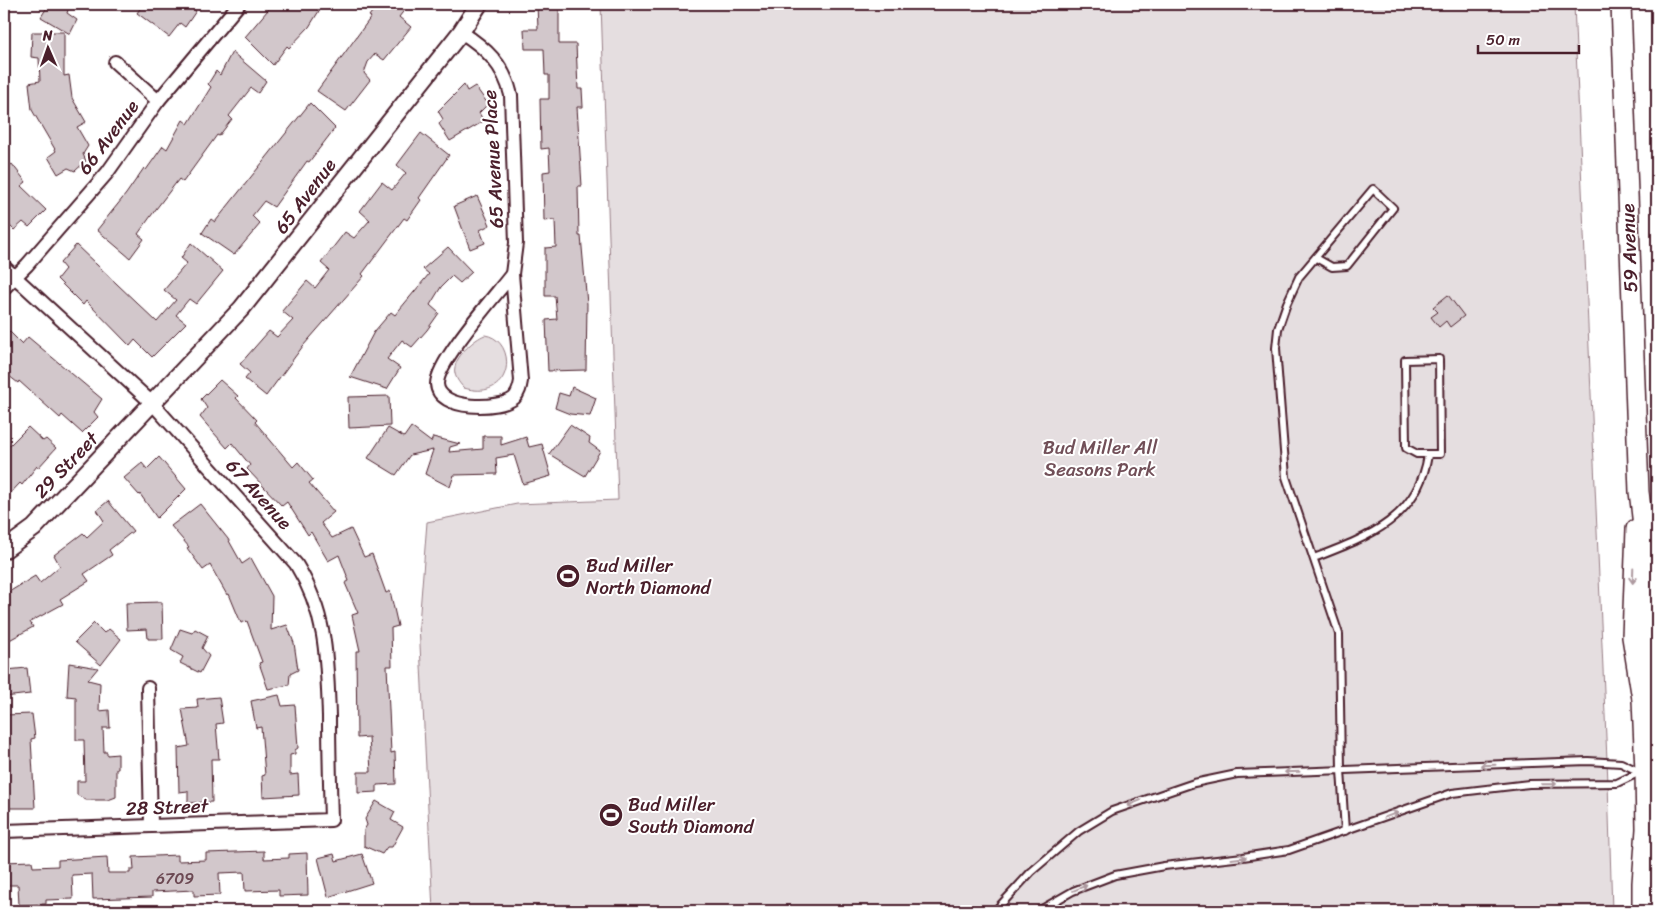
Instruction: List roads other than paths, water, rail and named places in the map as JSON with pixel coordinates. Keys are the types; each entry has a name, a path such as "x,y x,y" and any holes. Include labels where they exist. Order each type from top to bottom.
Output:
{"main road":[{"name":"59 Avenue","path":"1621,4 1639,492 1634,546 1647,772 1646,829 1649,879"},
{"path":"1642,911 1649,879"}],"street":[{"name":"66 Avenue","path":"4,288 15,279 107,173 158,101 239,4"},
{"name":"65 Avenue","path":"152,403 242,308 461,32 479,4"},
{"name":"65 Avenue Place","path":"461,32 486,49 501,66 508,80 511,95 516,243 512,274 521,381 519,391 512,399 498,404 467,406 447,400 440,392 437,384 445,361 512,274"},
{"path":"115,62 158,101"},
{"name":"67 Avenue","path":"4,267 152,403 296,564 306,579 318,609 327,652 331,820"},
{"name":"29 Street","path":"4,550 34,528 152,403"},
{"path":"148,688 151,826"},
{"name":"28 Street","path":"4,831 331,820"}],"lane":[{"path":"1316,258 1332,267 1347,266 1393,208 1374,189 1299,277 1278,329 1276,348 1286,477 1339,634 1341,770 1345,831"},
{"path":"1438,359 1440,454 1428,455 1416,454 1406,448 1405,360 1438,359"},
{"path":"1314,558 1364,536 1394,520 1413,498 1424,473 1428,455"},
{"path":"995,911 1031,872 1079,832 1121,808 1194,783 1237,774 1588,760 1621,763 1647,772"},
{"path":"1038,911 1073,891 1115,875 1164,866 1243,858 1289,850 1452,793 1529,784 1616,783 1647,772"}],"place":[{"name":"Bud Miller North Diamond","path":"568,576"},
{"name":"Bud Miller South Diamond","path":"611,815"}],"park label":[{"name":"Bud Miller All Seasons Park","path":"1100,458"}]}
